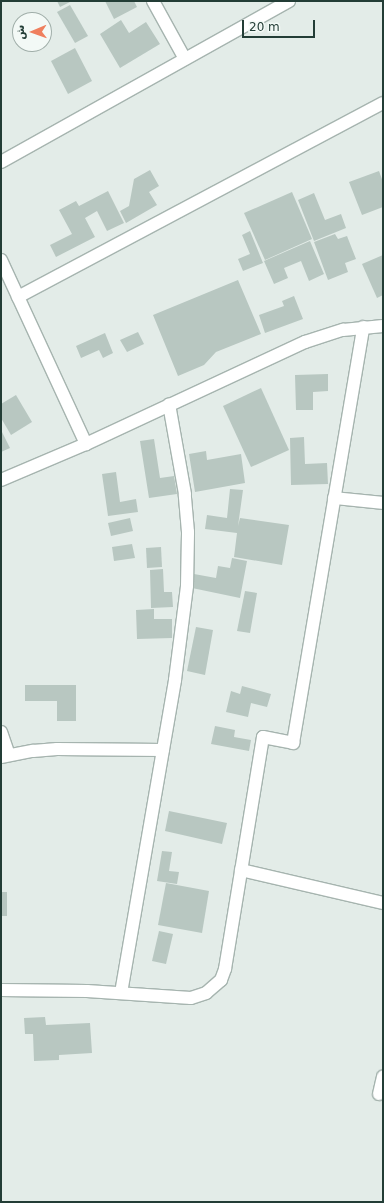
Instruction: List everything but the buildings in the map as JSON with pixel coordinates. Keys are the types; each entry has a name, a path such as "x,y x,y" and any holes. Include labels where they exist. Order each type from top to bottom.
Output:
{"street":[{"path":"153,1 185,59"},
{"path":"1,162 289,1"},
{"path":"18,297 383,103"},
{"path":"1,260 86,444"},
{"path":"1,480 86,444 305,342 330,334 363,327 383,326"},
{"path":"1,990 87,991 191,998 199,996 213,988 221,980 226,970 240,870 263,737 292,743 363,327"},
{"path":"121,993 175,680 189,559 185,494 170,404"},
{"path":"334,498 383,503"},
{"path":"1,732 5,756 33,751 57,749 163,750"},
{"path":"240,870 383,903"},
{"path":"379,1094 383,1076"}]}
